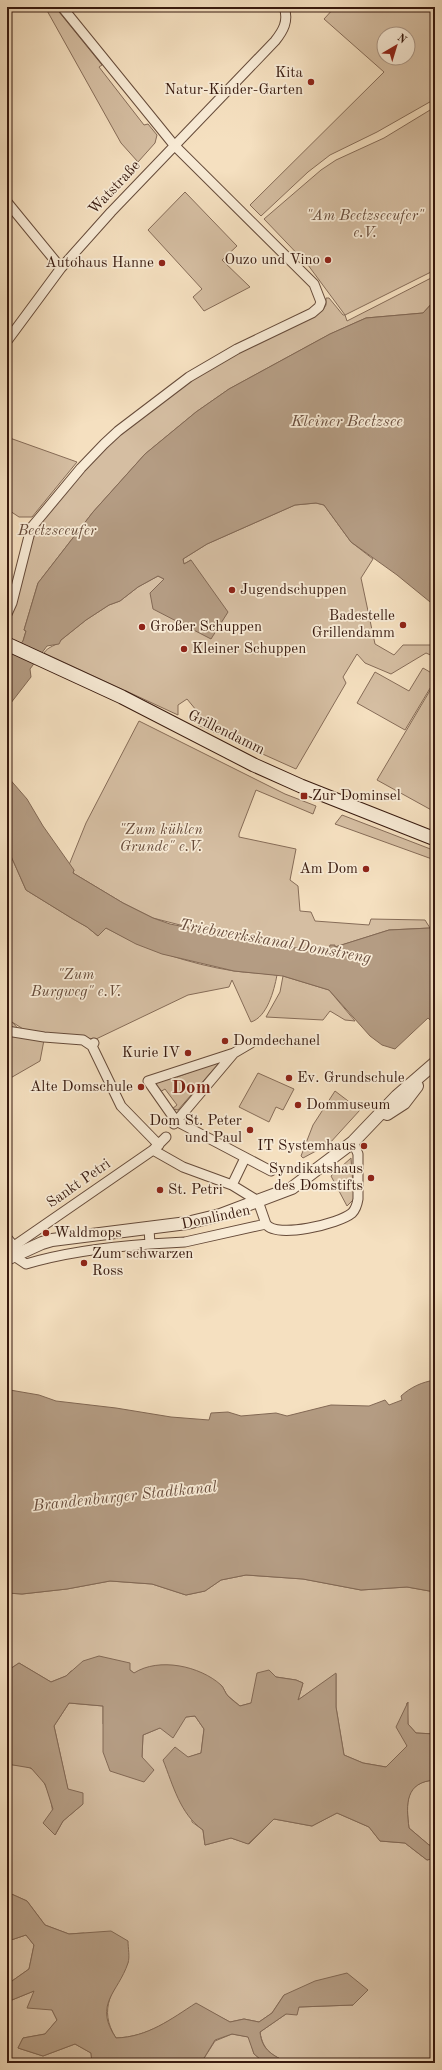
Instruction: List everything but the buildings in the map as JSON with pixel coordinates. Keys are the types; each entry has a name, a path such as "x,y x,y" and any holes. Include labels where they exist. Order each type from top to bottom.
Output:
{"main road":[{"name":"Grillendamm","path":"7,644 122,697 254,765 301,786 435,839"}],"street":[{"path":"7,614 12,603 31,528 76,473 104,444 118,431 189,377 237,348 312,313 319,307 321,302 314,284 174,146 62,7"},
{"name":"Watstraße","path":"7,341 61,268 174,146 281,34 287,14 284,7"},
{"path":"7,202 61,268"},
{"path":"7,1031 44,1038 83,1040 93,1044 121,1106 156,1147 183,1166 232,1185 258,1201"},
{"path":"251,1043 234,1053 148,1081 175,1123 271,1171"},
{"path":"175,1123 234,1053"},
{"name":"Domlinden","path":"258,1201 266,1224 185,1242 106,1248 45,1258 26,1264 14,1254 52,1240 89,1234 149,1229 187,1223 220,1215 292,1188 353,1142 397,1096 435,1064"},
{"name":"Sankt Petri","path":"14,1254 156,1147 166,1137"},
{"path":"266,1224 273,1230 293,1230 329,1222 351,1213 357,1207 358,1199 358,1154 353,1142"},
{"path":"232,1185 245,1158"},
{"path":"149,1229 150,1244"},
{"path":"7,1238 14,1254"}],"green space":[{"path":"45,7 55,7 102,65 99,67 144,125 148,124 157,135 155,143 138,162 121,143"},
{"path":"335,7 435,7 435,99 377,132 330,155 308,172 261,216 250,205 384,72 377,66 416,66 416,26 376,26 376,65 324,19"},
{"name":"\"Am Beetzseeufer\" e.V.","path":"435,107 435,270 345,315 308,265 264,219 321,170 336,160 384,138"},
{"path":"185,192 237,246 222,260 250,287 204,311 193,297 202,289 148,230"},
{"name":"Beetzseeufer","path":"435,276 435,300 423,313 366,318 330,334 229,389 196,412 145,454 93,512 38,583 24,630 26,631 23,641 7,661 7,623 31,542 42,521 86,468 121,434 192,379 323,310 326,305 326,298 329,298 343,315 345,315 347,321"},
{"path":"7,437 77,462 32,517 19,517 7,509"},
{"path":"316,503 324,505 351,542 373,559 361,578 375,644 394,655 403,645 435,645 435,657 426,653 391,674 365,663 357,654 343,677 346,683 296,769 198,725 201,716 187,699 178,705 178,715 44,653 86,620 109,605 120,601 138,587 158,576 164,579 191,560 184,564 183,559 207,544 295,505"},
{"path":"423,668 435,675 435,680 405,730 357,703 375,672 409,691"},
{"path":"435,682 435,812 377,780"},
{"name":"\"Zum kühlen Grunde\" e.V.","path":"139,721 285,794 316,806 313,814 256,790 239,834 239,837 296,849 290,880 298,886 300,911 311,912 315,921 369,925 371,919 425,920 430,928 389,930 329,949 292,948 207,932 153,918 123,903 73,873 74,870 69,865 86,823"},
{"path":"342,815 433,850 432,859 335,824"},
{"name":"\"Zum Burgweg\" e.V.","path":"7,847 26,890 87,927 98,936 106,928 137,943 184,960 234,971 277,975 269,1003 261,1015 251,1022 232,980 229,987 188,995 94,1040 84,1037 28,1032 12,1022 26,1037 44,1040 40,1061 7,1080"},
{"path":"283,976 329,990 355,1021 345,1020 330,1011 323,1020 266,1017 280,992"},
{"path":"218,1062 218,1064 178,1110 172,1109 177,1105 165,1089 160,1092 154,1084 176,1074 177,1077"},
{"path":"258,1073 294,1089 283,1110 276,1107 269,1122 239,1107"},
{"path":"335,1091 360,1110 329,1144 303,1158 301,1156 313,1125"},
{"path":"351,1158 354,1199 347,1206 331,1176"},
{"path":"246,1575 303,1579 361,1590 407,1587 435,1592 435,1734 416,1733 408,1724 407,1703 407,1746 386,1767 363,1763 344,1755 336,1707 336,1674 298,1700 303,1683 296,1680 276,1677 251,1703 240,1706 227,1695 222,1686 134,1673 130,1670 71,1671 66,1676 51,1682 19,1663 7,1671 7,1593 22,1594 67,1589 110,1581 152,1584 186,1595 205,1591 221,1580"},
{"path":"69,1703 103,1706 103,1724 142,1757 143,1735 186,1717 195,1716 204,1729 201,1753 189,1757 192,1822 203,1830 205,1845 231,1838 249,1844 274,1819 312,1826 337,1813 369,1827 380,1841 405,1843 427,1860 435,1858 435,2063 288,2063 269,2052 263,2044 260,2032 299,2007 353,2005 284,1995 272,2013 259,2022 244,2019 230,2022 196,2004 168,2022 149,2031 138,2035 116,2038 110,2027 108,2008 113,1990 128,1962 84,1933 69,1934 45,1925 27,1901 7,1892 7,1764 32,1769 44,1782 48,1790 52,1808 55,1835 63,1821 83,1804 68,1790 54,1726"},
{"path":"435,1780 435,1847 429,1845 409,1828 407,1811 409,1796 412,1790 417,1785"},
{"path":"26,1935 34,1945 29,1969 12,1981 7,1981 7,1936 11,1940"},
{"path":"34,1991 52,2010 57,2020 45,2034 23,2038 18,2048 43,2056 75,2044 91,2053 92,2063 7,2063 7,2002"},
{"path":"232,2034 249,2037 254,2054 265,2063 201,2063 215,2041"}],"water":[{"name":"Kleiner Beetzsee","path":"435,300 435,606 397,575 351,542 324,505 316,503 295,505 207,544 183,559 184,564 191,560 228,612 211,639 153,609 150,593 164,579 158,576 138,587 120,601 109,605 86,620 61,640 59,644 47,646 30,669 31,677 7,708 7,661 23,641 26,631 24,630 38,583 93,512 145,454 196,412 229,389 330,334 366,318 423,313"},
{"path":"7,776 27,799 43,826 74,870 73,873 123,903 153,918 170,924 292,948 329,949 330,945 335,945 335,947 389,930 430,928 435,932 435,1025 428,1018 395,1049 382,1045 370,1036 329,990 283,976 234,971 162,954 136,944 106,928 98,936 87,927 26,890 7,847"},
{"name":"Brandenburger Stadtkanal","path":"7,1353 10,1390 39,1395 56,1401 116,1408 171,1417 209,1420 211,1413 228,1412 241,1416 276,1413 287,1416 331,1405 369,1406 385,1400 389,1405 402,1400 401,1396 413,1388 435,1380 435,1592 407,1587 361,1590 303,1579 246,1575 221,1580 205,1591 186,1595 152,1584 110,1581 67,1589 22,1594 7,1593"},
{"path":"99,1656 130,1663 130,1670 134,1673 155,1665 179,1666 191,1669 212,1678 221,1685 228,1696 240,1706 251,1703 257,1673 269,1670 276,1677 296,1680 303,1683 298,1700 336,1673 336,1707 344,1755 363,1763 386,1767 407,1746 396,1727 408,1702 408,1724 416,1733 435,1734 435,1780 418,1785 413,1790 408,1803 408,1811 409,1828 429,1845 435,1847 435,1858 427,1860 405,1843 380,1841 369,1827 337,1813 312,1826 274,1819 248,1844 231,1838 205,1845 203,1830 188,1816 178,1798 163,1760 175,1747 188,1757 201,1753 204,1729 195,1716 186,1717 173,1738 160,1728 143,1735 142,1757 154,1770 144,1782 110,1771 103,1752 103,1706 69,1703 54,1726 68,1789 83,1793 83,1804 63,1821 55,1835 43,1823 53,1809 45,1784 31,1768 7,1764 7,1671 19,1663 51,1682 66,1676 83,1661"},
{"path":"7,1892 27,1901 45,1925 69,1934 111,1931 128,1941 129,1961 107,2007 107,2016 116,2038 128,2037 149,2031 196,2003 230,2022 244,2019 259,2022 272,2013 284,1995 315,1981 347,1973 368,1990 353,2005 299,2007 297,2015 286,2014 260,2032 263,2044 269,2052 288,2063 265,2063 254,2054 248,2037 232,2034 215,2040 201,2063 92,2063 91,2053 75,2044 43,2056 18,2048 23,2038 45,2034 57,2020 52,2010 27,2008 34,1991 7,2002 7,1981 12,1981 29,1969 34,1945 26,1935 11,1940 7,1936"}],"waterway":[{"path":"432,1380 435,1357"},
{"path":"359,2059 361,2063"}],"place":[{"name":"Kita Natur-Kinder-Garten","path":"311,82"},
{"name":"Ouzo und Vino","path":"328,260"},
{"name":"Autohaus Hanne","path":"162,263"},
{"name":"Jugendschuppen","path":"232,590"},
{"name":"Badestelle Grillendamm","path":"403,625"},
{"name":"Großer Schuppen","path":"142,627"},
{"name":"Kleiner Schuppen","path":"184,649"},
{"name":"Zur Dominsel","path":"304,796"},
{"name":"Am Dom","path":"366,869"},
{"name":"Domdechanel","path":"225,1041"},
{"name":"Kurie IV","path":"188,1053"},
{"name":"Ev. Grundschule","path":"289,1078"},
{"name":"Alte Domschule","path":"141,1087"},
{"name":"Dommuseum","path":"298,1105"},
{"name":"Dom St. Peter und Paul","path":"250,1130"},
{"name":"IT Systemhaus","path":"364,1146"},
{"name":"Syndikatshaus des Domstifts","path":"371,1178"},
{"name":"St. Petri","path":"160,1190"},
{"name":"Waldmops","path":"46,1233"},
{"name":"Zum schwarzen Ross","path":"84,1263"}],"district":[{"name":"Dom","path":"191,1088"}],"water label":[{"name":"Triebwerkskanal Domstreng","path":"275,942"}]}
